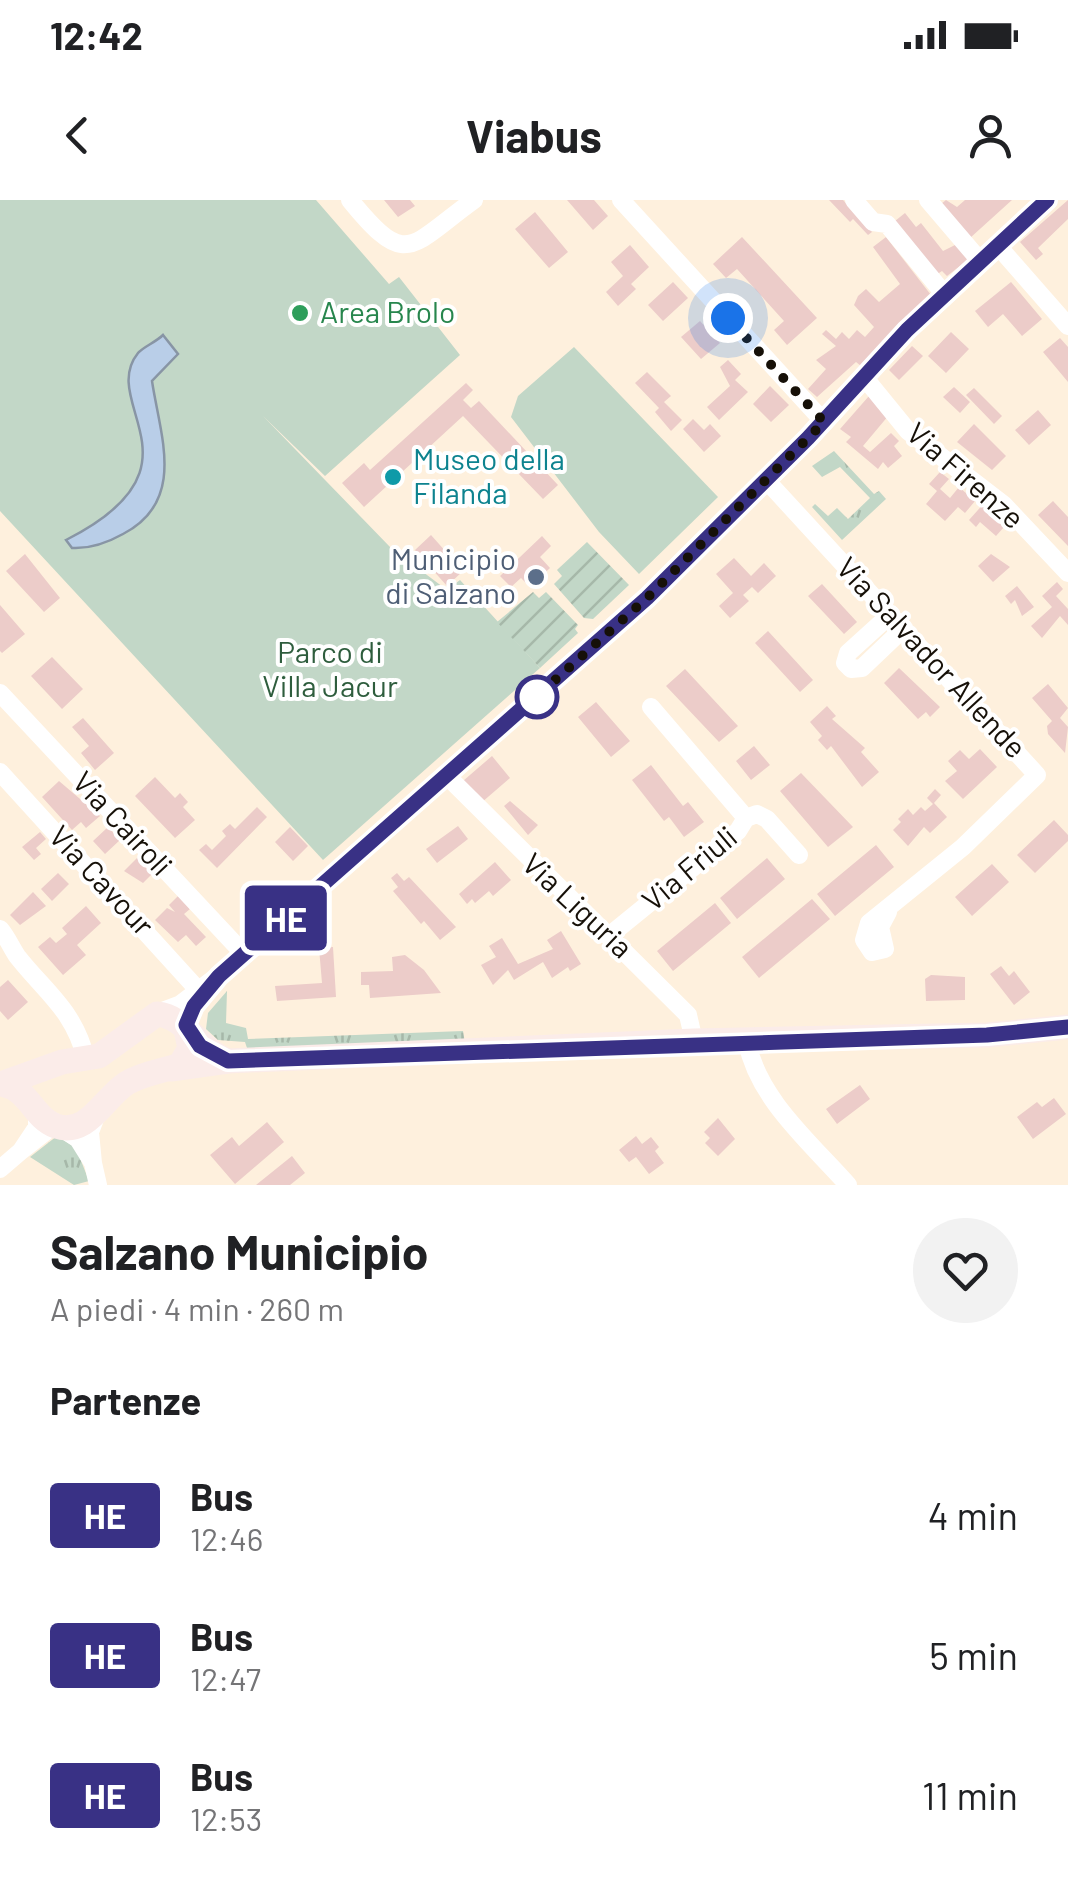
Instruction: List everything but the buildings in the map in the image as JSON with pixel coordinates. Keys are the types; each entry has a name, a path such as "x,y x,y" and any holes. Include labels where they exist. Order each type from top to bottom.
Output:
{"main road":[{"path":"0,1084 56,1064 86,1060 118,1046 158,1014 178,1020 200,1046 228,1061"},
{"path":"0,1084 17,1088 46,1121 61,1128 78,1126 126,1084 171,1068 228,1061 694,1042 987,1035 1068,1027"},
{"path":"171,1068 188,1056 186,1030"},
{"path":"36,1108 38,1076 56,1064"}],"street":[{"path":"350,200 384,240 401,246 419,240 474,200"},
{"path":"622,200 824,422"},
{"path":"854,200 874,222 887,224 945,295"},
{"path":"928,200 981,262"},
{"path":"158,1014 172,1010 219,976 647,598 767,481 945,295 1047,200"},
{"path":"998,246 1068,326"},
{"name":"Via Firenze","path":"864,377 908,430 1004,506 1065,570"},
{"name":"Via Salvador Allende","path":"767,481 1037,775 888,912"},
{"path":"890,614 848,653 845,663 852,670 862,668 904,628"},
{"name":"Via Cairoli","path":"0,694 244,954"},
{"name":"Via Friuli","path":"610,934 738,831 746,818 651,707"},
{"name":"Via Cavour","path":"0,772 200,991"},
{"name":"Via Liguria","path":"447,776 688,1015 694,1042"},
{"path":"746,818 757,814 768,818 799,855"},
{"path":"0,929 16,955 56,996 75,1028 86,1060"},
{"path":"186,1030 194,1006 219,976"},
{"path":"748,1042 752,1065 772,1100 848,1185"},
{"path":"98,1185 90,1132 101,1106"},
{"path":"21,1151 37,1126 36,1108"},
{"path":"0,1169 48,1130 61,1128 78,1139 93,1163"}],"green space":[{"name":"Parco di Villa Jacur","path":"0,200 316,200 389,284 399,277 460,355 325,476 263,416 391,548 447,590 460,580 540,668 323,860 0,511"},
{"path":"574,347 718,497 639,574 599,532 511,417 518,396"},
{"path":"834,451 874,494 879,491 886,499 842,540 812,507 815,504 828,516 837,508 848,519 870,498 840,467 822,477 812,466"},
{"path":"587,542 629,585 593,619 584,618 554,584 562,576 557,570"},
{"path":"533,592 539,598 546,592 578,625 578,633 540,668 497,622"},
{"path":"227,991 226,1023 246,1028 248,1039 463,1031 465,1043 248,1051 245,1042 218,1040 206,1029 208,1013"},
{"path":"57,1136 76,1148 89,1181 74,1185 30,1157"}],"water":[{"path":"163,335 178,354 152,381 164,465 156,504 143,520 117,537 72,548 66,540 109,513 133,487 142,462 129,373 138,353"}],"bus line":[{"name":"HE","path":"1047,200 907,330 767,481 647,598 219,976 194,1006 186,1030 200,1046 228,1061 694,1042 987,1035 1068,1027"}],"place":[{"name":"Area Brolo","path":"300,313"},
{"name":"Museo della Filanda","path":"393,477"},
{"name":"Municipio di Salzano","path":"536,577"}],"route":[{"path":"537,697 526,706 647,598 824,422 728,318"}]}
